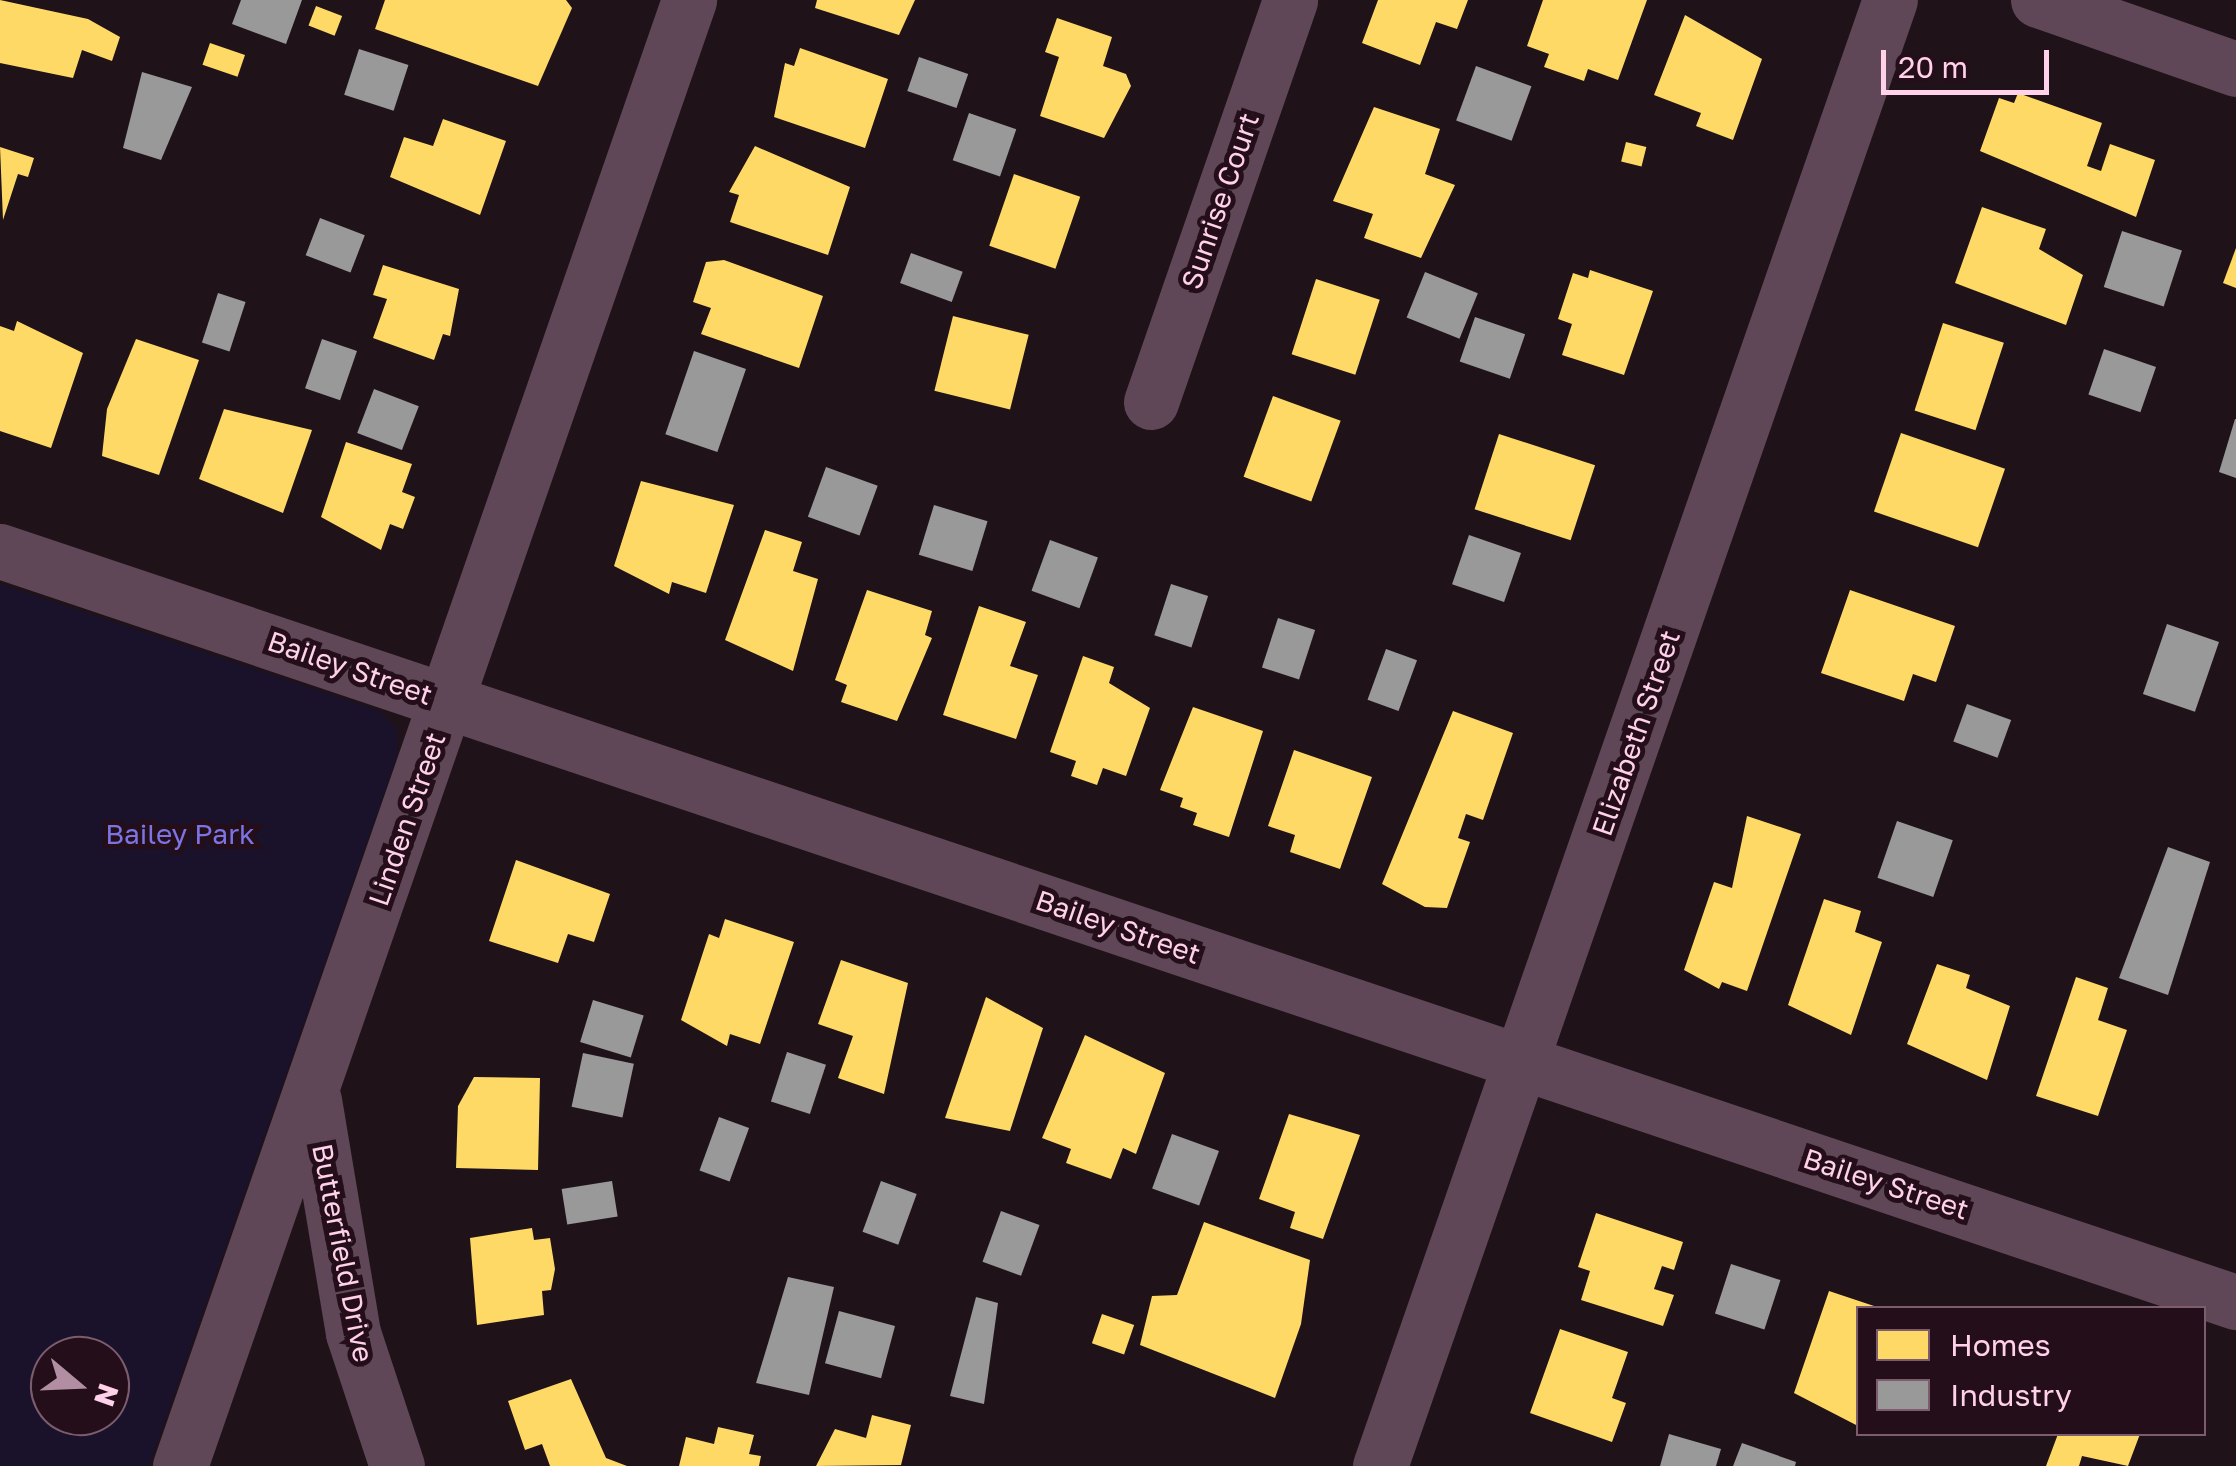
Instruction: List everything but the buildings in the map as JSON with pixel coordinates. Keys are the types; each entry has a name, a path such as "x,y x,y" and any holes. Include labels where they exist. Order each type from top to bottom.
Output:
{"street":[{"name":"Linden Street","path":"180,1466 314,1097 690,0"},
{"name":"Sunrise Court","path":"1151,402 1290,0"},
{"name":"Elizabeth Street","path":"1380,1466 1890,0"},
{"path":"2038,0 2236,70"},
{"name":"Bailey Street","path":"0,551 2236,1302"},
{"name":"Butterfield Drive","path":"314,1097 353,1334 396,1466"}],"green space":[{"name":"Bailey Park","path":"0,584 380,711 397,730 398,753 149,1466 0,1466"}]}
